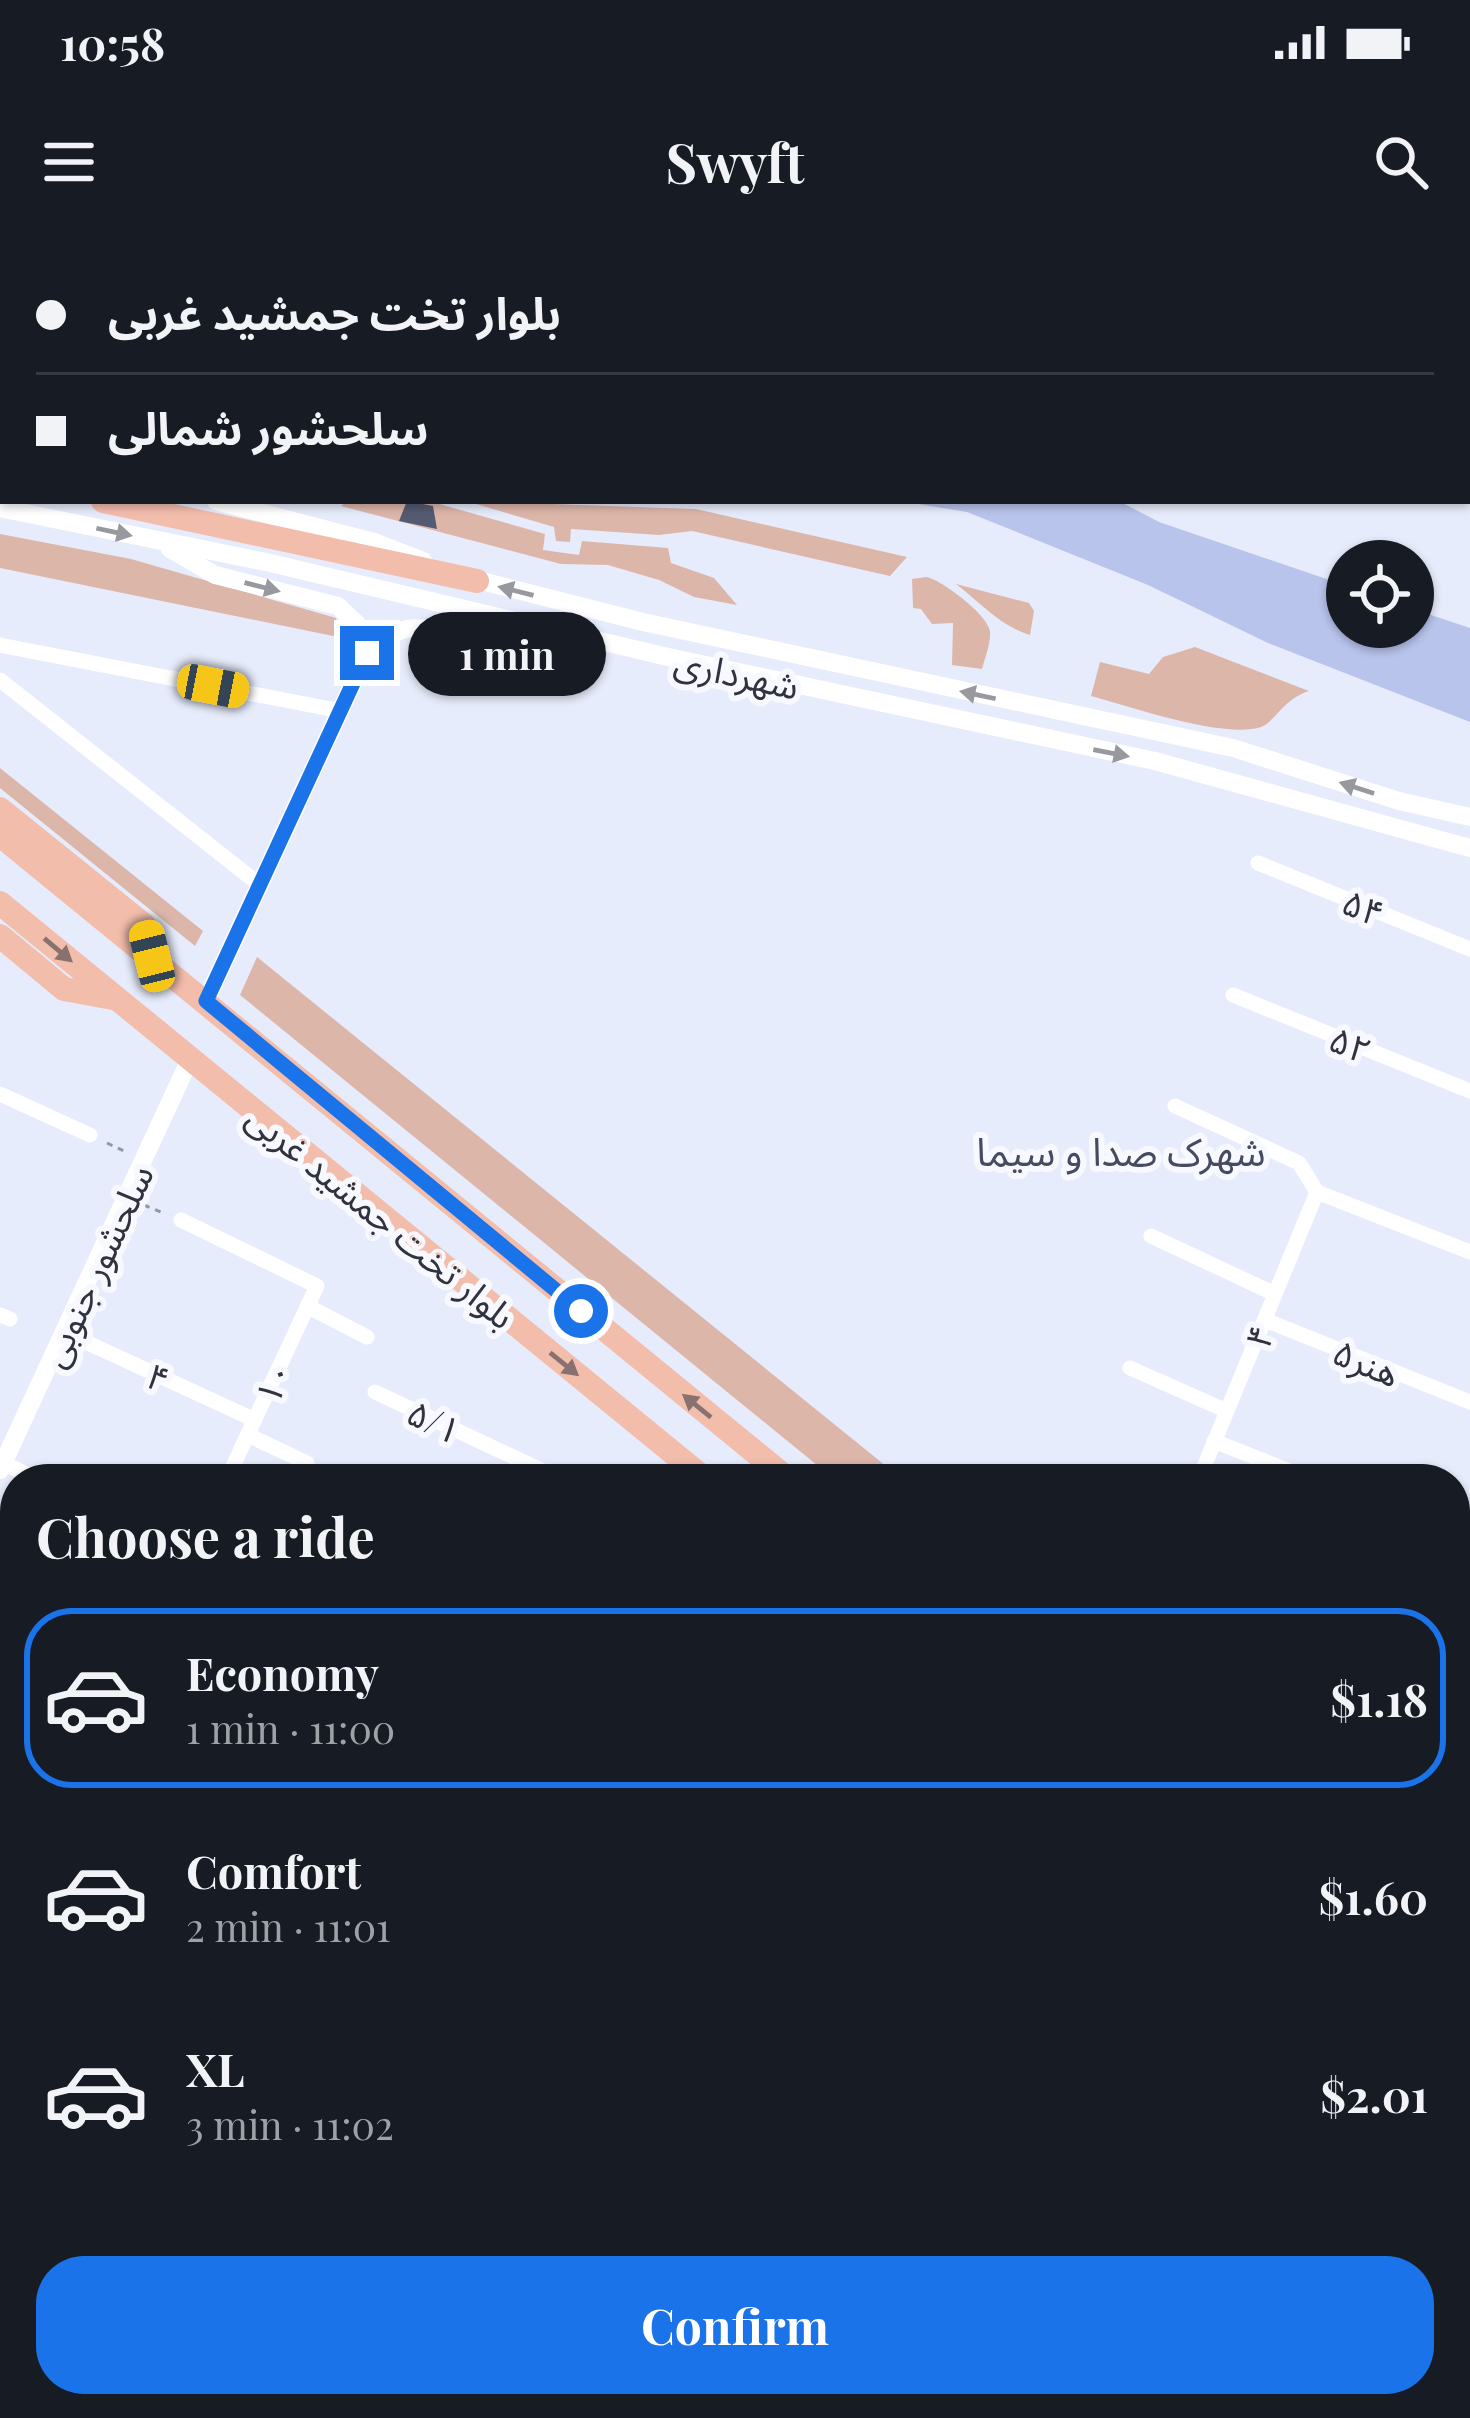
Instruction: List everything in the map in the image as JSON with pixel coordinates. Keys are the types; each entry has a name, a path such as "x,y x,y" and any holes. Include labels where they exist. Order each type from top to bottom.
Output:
{"main road":[{"path":"117,504 478,581"},
{"path":"0,809 144,925 152,956"},
{"name":"بلوار تخت جمشید غربی","path":"0,835 770,1464"},
{"name":"بلوار تخت جمشید غربی","path":"0,903 684,1464"},
{"path":"0,936 64,989 115,998"}],"street":[{"name":"شهرداری","path":"228,504 374,542 478,581 643,622 1233,748 1399,801 1470,817"},
{"name":"شهرداری","path":"0,508 1155,761 1470,848"},
{"path":"156,541 215,575 338,606 357,625 367,653"},
{"path":"206,1001 367,653 410,626 459,630 520,622"},
{"path":"0,646 340,711"},
{"path":"0,680 260,885"},
{"name":"۵۴","path":"1258,863 1470,949"},
{"name":"۵۲","path":"1233,995 1470,1091"},
{"name":"سلحشور جنوبی","path":"3,1464 190,1059"},
{"path":"0,1094 90,1136"},
{"path":"1175,1106 1299,1163 1317,1192 1468,1246"},
{"name":"۴","path":"1205,1464 1317,1192"},
{"name":"۱۰","path":"181,1220 317,1286 234,1464"},
{"path":"1150,1236 1275,1294"},
{"path":"307,1306 367,1336"},
{"name":"هنر۵","path":"1265,1320 1470,1402"},
{"name":"۴","path":"64,1331 307,1462"},
{"path":"1130,1368 1227,1411"},
{"name":"۵/۱","path":"375,1392 528,1464"},
{"path":"1214,1441 1272,1464"}],"path":[{"path":"90,1136 144,1160"},
{"path":"126,1197 181,1220"}],"shaded area":[{"path":"440,504 545,534 543,550 579,555 582,541 668,548 671,563 714,578 737,605 694,597 659,580 608,565 561,564 341,506"},
{"path":"476,504 696,509 907,557 890,576 692,531 659,535 571,529 570,542 556,541 554,527"},
{"path":"0,534 131,559 336,618 338,637 0,568"},
{"path":"926,577 963,599 987,624 990,640 982,669 952,665 953,623 932,624 921,609 913,608 912,579"},
{"path":"956,584 1029,603 1034,611 1030,635 1000,620"},
{"path":"1195,647 1309,691 1264,726 1241,730 1174,719 1091,696 1100,662 1149,674 1163,657"},
{"path":"0,768 203,931 195,946 0,788"},
{"path":"257,957 883,1464 816,1464 240,995"}],"water":[{"path":"918,504 1125,504 1159,522 1326,579 1326,648 1434,648 1434,616 1470,628 1470,722 1268,643 1148,585 967,512"}],"building":[{"path":"406,504 433,506 437,529 399,521"}],"district":[{"name":"شهرک صدا و سیما","path":"1121,1150"}],"route":[{"path":"367,653 206,1001 581,1311"}]}
